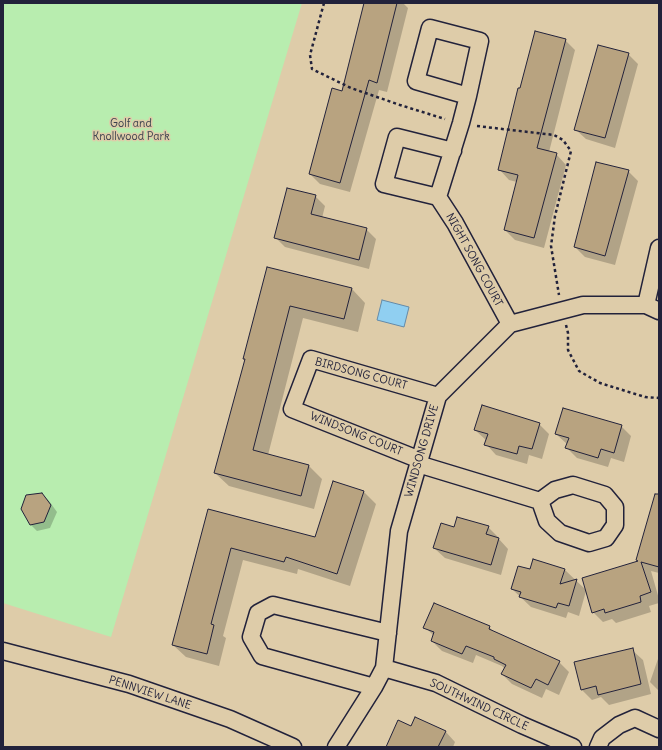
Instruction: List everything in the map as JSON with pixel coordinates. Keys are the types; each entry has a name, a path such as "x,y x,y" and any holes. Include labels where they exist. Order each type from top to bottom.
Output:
{"street":[{"path":"453,151 397,136 384,184 438,197 453,151 468,96 480,42 430,28 416,81 468,96"},
{"name":"NIGHT SONG COURT","path":"438,197 455,223 510,324"},
{"path":"652,308 659,248"},
{"name":"WINDSONG DRIVE","path":"336,747 374,687 384,668 399,532 438,396 510,324 583,305 652,308"},
{"name":"BIRDSONG COURT","path":"292,409 311,359 438,396"},
{"name":"WINDSONG COURT","path":"292,409 419,462 540,501"},
{"path":"573,485 605,495 615,507 615,525 606,538 589,543 560,533 547,521 540,501 555,490 573,485"},
{"path":"374,687 262,656 251,637 258,613 273,605 388,634"},
{"name":"PENNVIEW LANE","path":"3,651 129,684 230,719 293,747"},
{"name":"SOUTHWIND CIRCLE","path":"384,668 436,683 522,725 573,747"},
{"path":"598,747 602,738 619,725 635,718 659,729"}],"path":[{"path":"324,3 310,54 312,69 351,88 400,105 461,123 554,135 564,140 571,151 555,216 551,246 561,310 568,333 568,350 579,371 600,383 645,397 659,398"}],"green space":[{"name":"Golf and Knollwood Park","path":"3,3 302,3 111,637 3,603"}],"water":[{"path":"382,300 409,307 404,327 377,320"}],"building":[{"path":"364,3 397,3 377,83 369,80 340,183 309,174 332,88 342,91"},
{"path":"535,31 566,39 537,148 557,153 534,238 504,230 518,175 498,170 518,88 520,88"},
{"path":"598,45 629,53 605,138 574,130"},
{"path":"596,162 629,170 605,256 574,247"},
{"path":"287,188 316,195 311,214 367,228 359,260 274,238"},
{"path":"267,267 352,288 344,319 290,306 253,450 309,465 301,496 214,473 245,359 243,359"},
{"path":"482,405 540,423 532,449 519,446 517,454 484,445 488,434 474,430"},
{"path":"563,408 622,425 614,453 601,449 598,458 565,448 569,438 555,434"},
{"path":"333,481 364,491 337,574 286,557 284,562 231,548 211,624 214,625 207,654 172,645 208,509 315,537"},
{"path":"42,493 51,505 44,522 30,525 21,509 26,495"},
{"path":"655,494 659,494 659,567 641,562 651,592 640,596 641,602 605,613 604,609 592,613 582,578 638,561 636,560"},
{"path":"457,517 489,526 486,534 499,538 491,565 433,548 441,523 454,527"},
{"path":"533,559 565,569 560,584 577,579 569,606 558,603 556,608 519,597 521,592 511,589 518,566 530,569"},
{"path":"434,603 490,626 489,629 560,661 548,685 536,679 531,688 501,674 506,665 494,659 494,657 466,646 462,654 431,641 434,632 423,628"},
{"path":"633,648 641,684 598,695 596,686 581,690 574,662"},
{"path":"415,717 446,731 438,747 386,747 398,720 411,726"}]}
